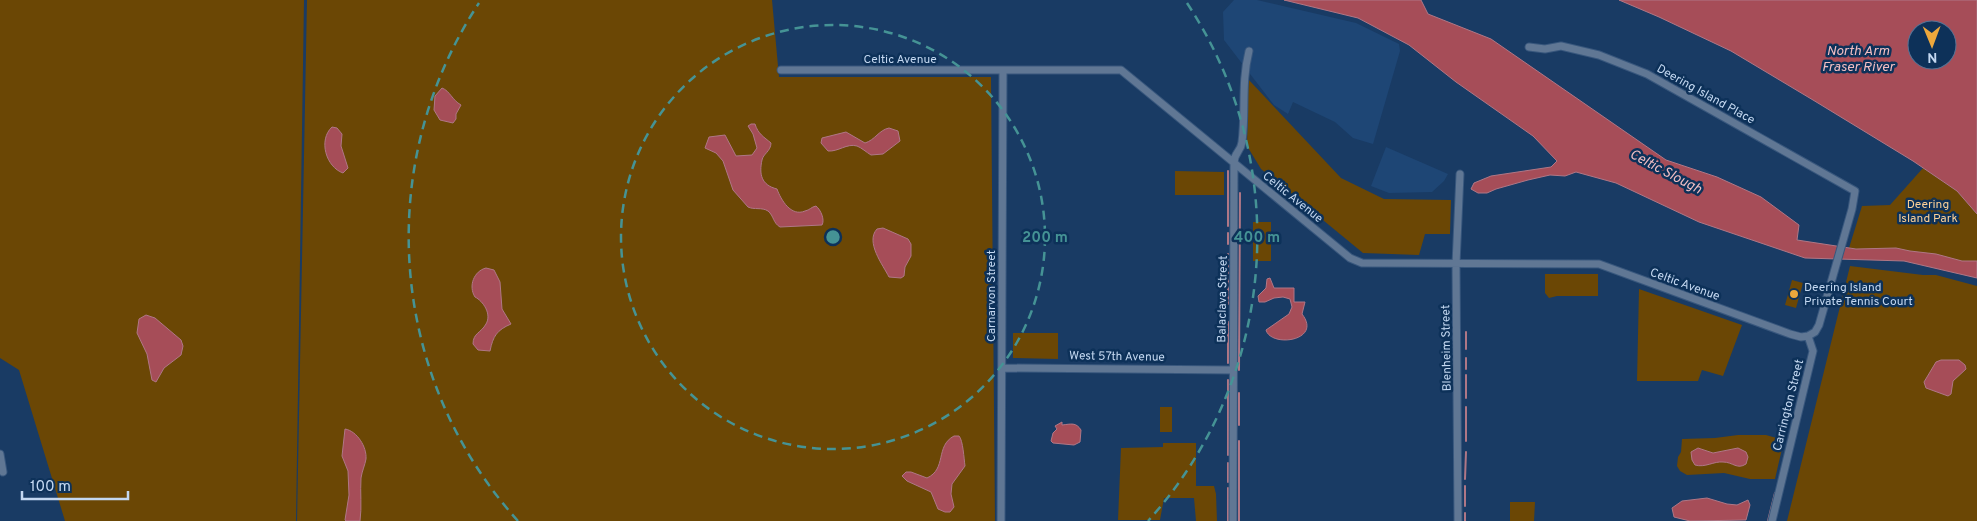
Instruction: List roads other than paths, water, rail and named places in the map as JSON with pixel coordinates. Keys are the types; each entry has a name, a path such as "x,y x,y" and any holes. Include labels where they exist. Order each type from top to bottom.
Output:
{"street":[{"name":"Deering Island Place","path":"1529,47 1561,46 1599,55 1646,74 1855,191 1855,198 1819,325 1815,332 1808,336"},
{"name":"Balaclava Street","path":"1233,521 1234,156 1242,144 1244,72 1249,52"},
{"name":"Celtic Avenue","path":"781,70 1121,70 1350,258 1362,263 1599,264 1790,334 1801,337 1808,336"},
{"name":"Carnarvon Street","path":"1001,521 1003,71"},
{"name":"Blenheim Street","path":"1458,521 1456,264 1460,174"},
{"name":"Carrington Street","path":"1772,521 1814,351 1808,336"},
{"name":"West 57th Avenue","path":"1002,368 1232,370"},
{"path":"0,454 2,472"}],"water":[{"name":"Celtic Slough","path":"1284,0 1421,0 1428,14 1491,39 1666,160 1717,177 1761,197 1799,225 1797,240 1856,249 1896,248 1936,254 1962,261 1977,261 1977,278 1904,261 1805,258 1699,222 1616,183 1576,172 1565,176 1550,175 1487,193 1478,193 1471,189 1474,183 1491,176 1551,167 1557,161 1533,136 1456,82 1409,45 1358,18"},
{"name":"North Arm Fraser River","path":"1619,0 1977,0 1977,214 1957,191 1913,161 1731,51"},
{"path":"442,88 461,105 453,123 440,120 434,110 435,96"},
{"path":"755,124 760,133 771,143 761,165 761,174 764,182 777,189 787,206 795,212 807,211 816,206 822,215 822,225 780,227 768,211 748,207 733,190 723,161 716,153 705,148 709,137 725,135 736,156 752,155 757,148 753,134 748,126"},
{"path":"332,127 337,128 342,134 341,146 348,168 343,173 332,165 326,153 325,139"},
{"path":"889,128 898,131 900,141 883,154 871,155 853,145 828,151 821,143 822,138 846,132 865,143"},
{"path":"883,228 908,239 911,244 911,256 905,267 904,276 901,278 889,277 876,253 873,240 874,234 877,229"},
{"path":"486,268 494,270 500,282 502,309 511,324 496,334 490,351 478,350 473,344 476,335 486,324 488,316 484,305 473,293 472,284 478,272"},
{"path":"1270,278 1274,288 1294,288 1294,302 1305,302 1302,314 1307,323 1306,330 1301,336 1294,339 1277,339 1270,336 1266,330 1289,314 1292,307 1290,299 1283,297 1259,302 1258,296 1266,288 1267,279"},
{"path":"146,315 155,318 181,340 183,346 181,355 164,368 156,382 152,380 147,354 137,333 139,319"},
{"path":"1941,360 1959,360 1965,365 1966,369 1953,381 1951,394 1948,396 1926,388 1924,382 1936,362"},
{"path":"1062,422 1062,425 1073,424 1079,427 1081,430 1080,442 1074,445 1053,443 1051,441 1053,433 1057,429 1055,426"},
{"path":"345,429 357,436 366,454 361,478 360,521 345,520 349,495 348,471 342,456"},
{"path":"954,436 959,436 960,438 965,466 952,484 951,494 954,507 950,512 945,512 938,509 931,492 907,481 902,476 906,472 927,478 933,474 937,469 942,451 948,440"},
{"path":"1698,448 1713,453 1738,448 1746,452 1748,457 1746,464 1743,466 1716,462 1699,466 1695,465 1692,460 1691,452"},
{"path":"1707,498 1737,505 1748,500 1750,505 1746,520 1690,521 1674,517 1672,508 1682,501"}],"waterway":[{"path":"1228,171 1228,226"},
{"path":"1239,370 1240,193"},
{"path":"1228,233 1228,244"},
{"path":"1228,254 1228,304"},
{"path":"1228,322 1228,363"},
{"path":"1466,332 1466,349"},
{"path":"1466,358 1466,369"},
{"path":"1466,375 1466,398"},
{"path":"1228,380 1228,455"},
{"path":"1239,393 1239,425"},
{"path":"1466,407 1466,441"},
{"path":"1239,441 1239,521"},
{"path":"1465,479 1466,452"},
{"path":"1228,463 1228,482"},
{"path":"1465,486 1465,506"},
{"path":"1228,488 1228,521"},
{"path":"1768,521 1775,493"},
{"path":"1465,513 1465,521"}],"place":[{"name":"Deering Island Private Tennis Court","path":"1794,294"}],"park label":[{"name":"Deering Island Park","path":"1928,211"}]}
